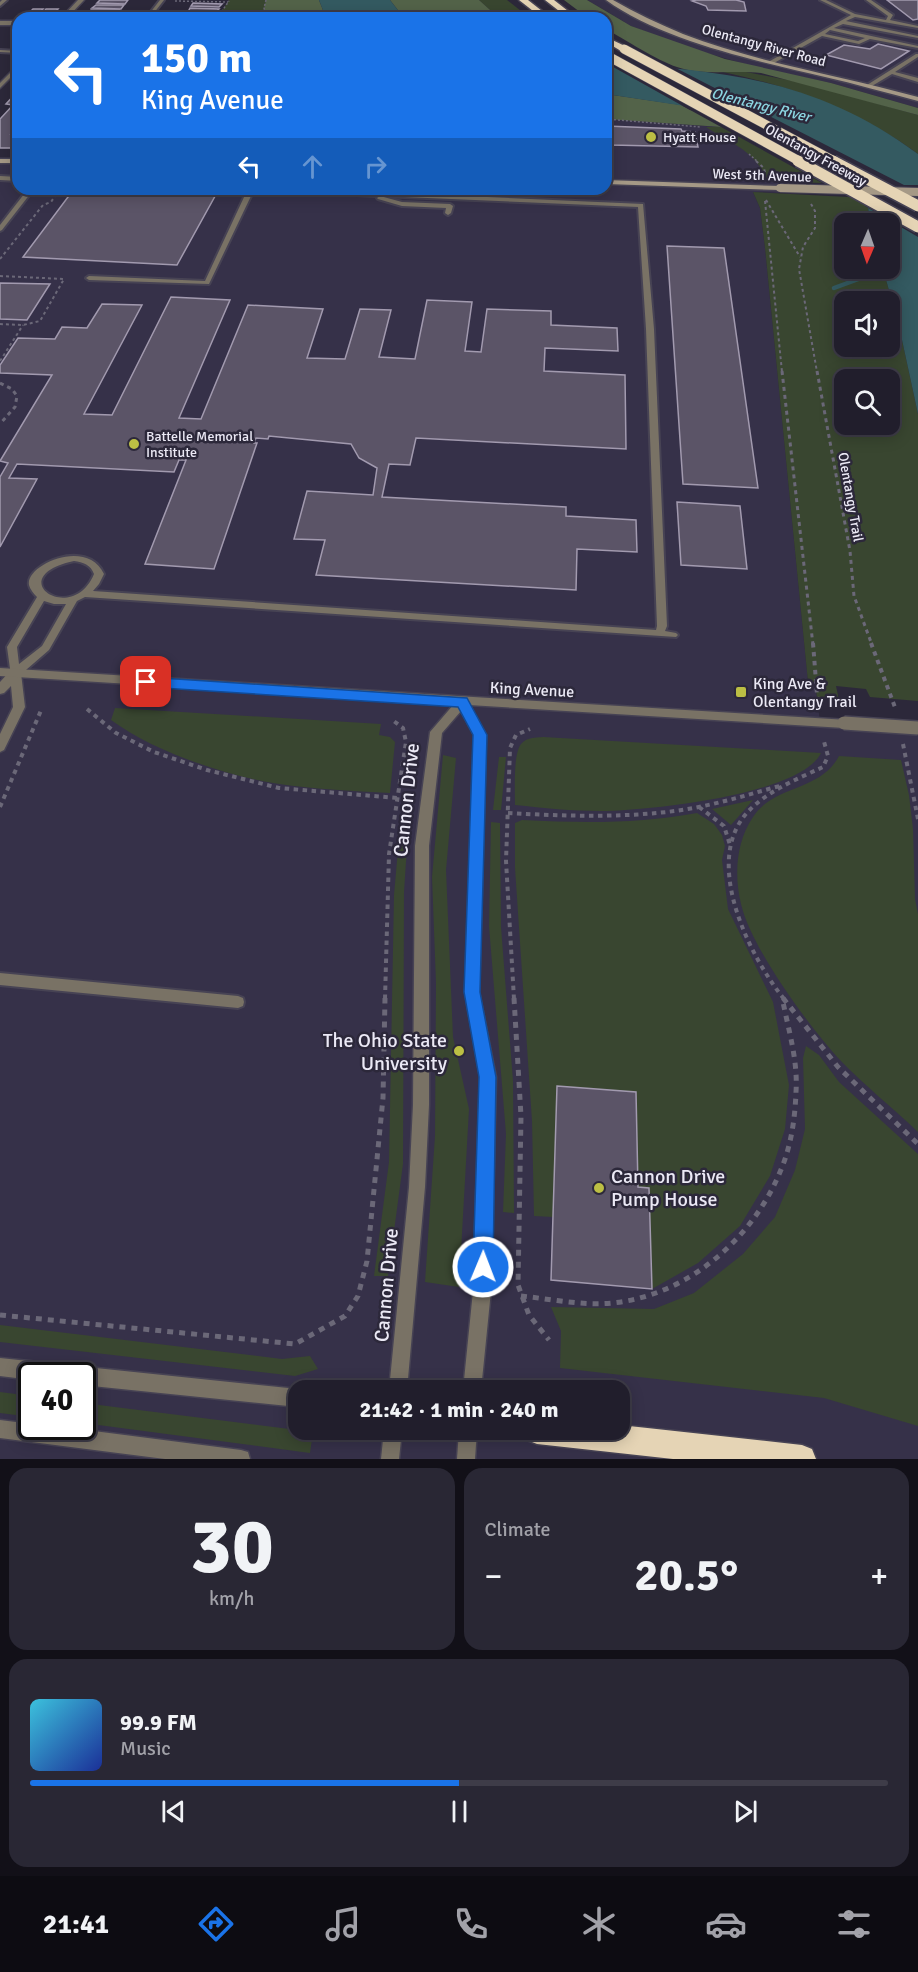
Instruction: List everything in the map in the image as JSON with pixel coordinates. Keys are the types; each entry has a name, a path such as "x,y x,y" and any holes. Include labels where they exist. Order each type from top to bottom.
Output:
{"highway":[{"path":"523,0 539,12"},
{"path":"549,0 565,12"},
{"name":"Olentangy Freeway","path":"612,42 918,206"},
{"name":"Olentangy Freeway","path":"612,58 918,227"},
{"path":"628,1440 802,1459"}],"main road":[{"name":"Olentangy River Road","path":"609,0 648,21 692,39 918,99"},
{"name":"West 5th Avenue","path":"612,182 918,192"}],"street":[{"path":"70,12 81,0"},
{"path":"0,85 12,73"},
{"name":"King Avenue","path":"0,672 462,702 918,728"},
{"path":"0,690 15,673"},
{"path":"0,747 19,706 15,673"},
{"path":"462,702 480,735 472,992 488,1077 482,1291 473,1380"},
{"name":"Cannon Drive","path":"399,1380 413,1243 421,1117 422,846 436,732 462,702"},
{"path":"0,1367 18,1369"},
{"path":"96,1378 288,1397"},
{"path":"0,1429 241,1459"},
{"path":"390,1459 392,1440"},
{"path":"466,1459 467,1440"}],"lane":[{"path":"0,5 5,0"},
{"path":"153,12 162,0"},
{"path":"823,0 854,15 918,27"},
{"path":"823,0 834,0"},
{"path":"868,0 891,16 887,21"},
{"path":"772,62 854,15"},
{"path":"842,22 918,37"},
{"path":"830,28 918,47"},
{"path":"821,34 859,43 869,37"},
{"path":"870,85 918,55"},
{"path":"891,72 918,80"},
{"path":"0,229 26,195"},
{"path":"89,278 207,283 248,195"},
{"path":"374,195 402,204 450,206 448,213"},
{"path":"394,195 641,206 650,329 662,626 660,634"},
{"path":"74,558 91,562 97,567 99,574 93,588 85,594 74,598 53,600 42,596 34,587 38,574 53,562 74,558"},
{"path":"85,594 673,635"},
{"path":"15,673 12,647 42,596"},
{"path":"15,673 46,648 74,598"},
{"path":"0,979 238,1002"}],"path":[{"path":"162,0 229,1"},
{"path":"612,119 705,127"},
{"path":"730,849 740,822 760,802 789,783 824,767 828,756 820,722 810,607 792,470 774,285 769,256 764,168 748,154"},
{"path":"0,260 43,205 51,202 56,195"},
{"path":"765,199 800,257"},
{"path":"800,257 803,247 815,228"},
{"name":"Olentangy Trail","path":"800,257 799,269 806,314 850,551 854,596 892,698"},
{"path":"0,276 64,279 40,321 24,325 0,324"},
{"path":"0,361 24,325"},
{"path":"0,383 12,389 17,396 15,407 0,424"},
{"path":"0,807 42,708"},
{"path":"87,709 116,733 154,752 207,770 279,788 397,798"},
{"path":"0,1314 295,1344 345,1316 358,1296 367,1261 384,1098 389,854 405,730 391,719"},
{"path":"530,729 517,732 512,739 506,861 521,1116 518,1285 523,1306 530,1320 549,1340"},
{"path":"906,758 918,819"},
{"path":"508,813 576,816 630,815 698,807 789,783"},
{"path":"698,807 724,825 730,835 729,884 741,923 771,983 838,1067 918,1144"},
{"path":"521,1296 594,1303 653,1294 692,1276 728,1250 757,1213 777,1179 791,1132 796,1090 793,1053 782,999"}],"shaded area":[{"path":"229,0 266,0 265,12 221,12"},
{"path":"266,0 319,0 324,12 265,12"},
{"path":"390,0 479,0 492,12 399,12"},
{"path":"479,0 507,0 522,12 492,12"},
{"path":"564,0 587,0 607,12 580,12"},
{"path":"587,0 918,0 918,108 831,83 759,68 689,48 631,26 612,15 612,12 607,12"},
{"path":"612,15 631,26 725,59 831,83 918,108 918,115 761,73 687,70 651,55 612,32"},
{"path":"741,71 803,83 918,115 918,154 873,125 849,113 800,93 723,72"},
{"path":"612,95 681,105 721,127 612,119"},
{"name":"The Ohio State University","path":"612,119 721,127 778,181 781,193 753,192 760,208 765,248 808,681 815,682 820,722 918,727 918,1459 0,1459 0,161 12,161 12,195 612,195"},
{"path":"706,127 721,127 822,183 766,181 763,171 750,155"},
{"path":"753,192 867,198 869,213 834,213 834,279 886,279 889,291 834,291 834,357 900,357 900,331 918,414 918,701 870,697 866,689 836,686 839,700 817,698 815,682 808,682 760,208"},
{"path":"115,708 381,724 379,735 390,737 395,742 390,793 272,783 199,764 151,744 111,720"},
{"path":"543,737 821,753 808,768 785,780 754,790 685,804 601,811 515,805 518,749 526,740"},
{"path":"443,755 456,758 446,870 453,1037 469,1109 459,1287 425,1282 435,1136 436,983 432,877"},
{"path":"839,756 901,760 909,795 913,829 915,899 918,914 918,1132 850,1070 814,1029 783,987 756,942 741,904 738,859 743,837 753,817 762,806 773,799 821,776 831,768"},
{"path":"499,757 506,757 501,810 493,810"},
{"path":"753,800 731,825 712,809"},
{"path":"697,813 714,824 722,835 725,846 722,860 728,909 773,1002 789,1085 785,1129 770,1176 740,1226 698,1263 652,1289 649,1189 638,1187 636,1092 557,1086 553,1217 534,1216 532,1121 515,868 515,823 522,820 632,821"},
{"path":"401,816 409,816 404,892 403,1164 388,1276 374,1276 389,1162 394,895"},
{"path":"491,822 500,823 501,927 513,1081 514,1213 503,1212 506,1134 489,926"},
{"path":"806,1046 819,1055 839,1082 918,1154 918,1426 824,1398 560,1368 561,1331 551,1307 654,1309 694,1293 743,1254 775,1217 795,1170 805,1129 803,1058"},
{"path":"0,1325 282,1359 310,1356 318,1369 295,1376 0,1342"},
{"path":"0,1392 18,1394 18,1415 0,1413"},
{"path":"96,1405 288,1429 288,1440 312,1440 310,1453 96,1425"}],"water":[{"path":"319,0 390,0 399,12 324,12"},
{"name":"Olentangy River","path":"612,64 691,70 770,84 807,95 844,110 881,129 918,154 918,414 900,331 900,291 889,291 886,279 900,279 900,213 869,213 867,198 857,180 829,158 744,115 612,95"}],"pier":[{"path":"612,61 668,64 904,185 918,185 918,237 900,226 900,213 877,213 865,206 855,182 828,160 773,130 743,118 690,110 612,66"}],"building":[{"path":"100,0 128,0 125,4 97,3"},
{"path":"736,0 744,2 746,11 708,10 706,6 692,1"},
{"path":"887,0 918,0 918,19 913,20"},
{"path":"193,3 222,4 219,7 191,6"},
{"path":"96,5 124,5 121,9 92,8"},
{"path":"190,8 219,9 216,12 188,12"},
{"path":"33,9 43,9 40,12 30,12"},
{"path":"46,9 58,9 55,12 43,12"},
{"path":"91,10 119,10 118,12 89,12"},
{"path":"878,44 909,51 881,69 826,55 844,45 870,49"},
{"path":"12,106 12,148 0,148 0,119"},
{"name":"Hyatt House","path":"612,126 681,129 695,132 698,147 612,145"},
{"path":"70,195 216,195 177,265 23,257"},
{"path":"667,246 724,248 758,488 683,484"},
{"path":"0,283 50,284 27,320 0,319"},
{"name":"Battelle Memorial Institute","path":"171,297 230,300 179,418 201,419 248,305 323,309 307,358 345,359 360,309 391,310 379,357 415,359 427,300 472,302 465,351 481,352 487,309 551,311 551,325 617,328 618,351 545,348 544,371 625,375 626,449 416,438 410,465 389,464 382,497 566,507 566,516 636,520 637,552 577,549 576,590 316,575 325,540 294,539 307,491 373,495 377,468 359,458 351,444 269,436 268,439 256,438 254,443 257,443 214,569 145,564 186,460 179,460 174,472 17,464 9,478 37,479 0,547 0,477 8,463 0,461 52,375 0,373 0,365 18,338 55,339 62,327 87,328 102,304 142,305 84,414 112,415"},
{"path":"677,502 740,506 747,569 681,565"},
{"name":"Cannon Drive Pump House","path":"557,1086 636,1092 638,1187 649,1188 652,1289 551,1280"}],"waterway":[{"path":"834,288 858,279"}],"place":[{"name":"Hyatt House","path":"651,137"},
{"name":"Battelle Memorial Institute","path":"134,444"},
{"name":"King Ave & Olentangy Trail","path":"741,692"},
{"name":"The Ohio State University","path":"459,1051"},
{"name":"Cannon Drive Pump House","path":"599,1188"}],"route":[{"path":"146,682 462,702 480,735 472,992 488,1077 483,1267"}]}
